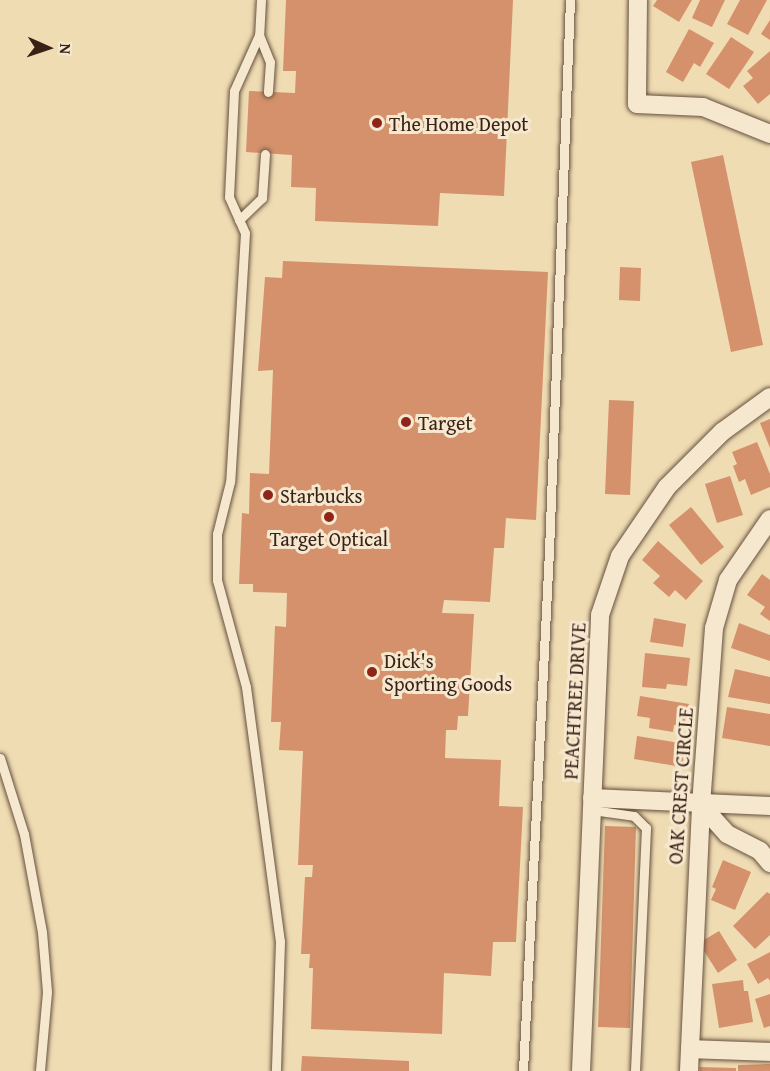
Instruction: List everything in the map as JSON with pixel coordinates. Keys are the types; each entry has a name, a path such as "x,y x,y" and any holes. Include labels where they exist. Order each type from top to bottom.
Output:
{"street":[{"path":"638,0 637,104 703,107 770,134"},
{"name":"PEACHTREE DRIVE","path":"581,1071 600,615 620,556 667,487 722,432 770,397"},
{"name":"OAK CREST CIRCLE","path":"689,1071 700,805 714,628 728,580 770,519"},
{"path":"592,804 770,806"},
{"path":"700,805 727,834 759,851 770,863"},
{"path":"690,1048 770,1052"}],"lane":[{"path":"261,0 259,34 234,91 229,197 245,232 230,482 217,534 217,580 246,687 280,941 276,1071"},
{"path":"523,1071 549,551 570,0"},
{"path":"259,34 270,62 268,92"},
{"path":"239,220 262,198 265,153"},
{"path":"0,758 24,834 42,932 47,992 40,1071"},
{"path":"592,804 634,816 646,828 635,1071"}],"building":[{"name":"The Home Depot","path":"286,0 513,0 504,196 440,193 438,226 315,221 316,188 291,187 292,155 246,152 249,91 295,93 296,71 283,71"},
{"path":"657,0 692,0 679,22 653,6"},
{"path":"700,0 725,0 712,27 692,18"},
{"path":"740,0 767,0 748,35 727,24"},
{"path":"770,20 770,40 761,34"},
{"path":"689,29 714,43 700,67 694,63 683,82 666,72"},
{"path":"731,37 754,52 729,89 706,74"},
{"path":"770,51 770,94 758,104 743,86 753,78 747,71"},
{"path":"723,155 763,345 731,352 691,162"},
{"path":"283,261 548,272 536,520 506,518 504,548 494,548 490,602 444,600 442,613 474,614 468,716 458,716 457,730 446,730 445,758 501,760 499,806 523,807 516,942 493,942 491,976 444,973 442,1034 311,1029 313,968 309,968 310,954 301,954 305,877 312,877 313,865 298,865 303,751 279,750 281,722 271,722 275,626 286,627 287,593 253,592 253,584 239,584 242,513 249,514 250,473 269,474 273,370 258,371 265,277 282,278"},
{"path":"620,267 641,268 640,301 619,300"},
{"path":"609,400 634,401 630,495 605,494"},
{"path":"770,419 770,448 760,423"},
{"path":"757,442 770,474 770,487 751,495 745,479 739,482 733,466 737,464 732,452"},
{"path":"730,476 743,515 717,523 705,484"},
{"path":"691,507 724,547 701,565 669,525"},
{"path":"658,541 703,581 686,600 675,590 669,597 653,583 660,576 642,560"},
{"path":"762,574 770,580 770,621 760,614 765,607 747,595"},
{"path":"654,618 686,624 683,647 650,642"},
{"path":"739,623 770,635 770,661 731,648"},
{"path":"645,653 690,658 687,686 667,684 666,689 642,687"},
{"path":"735,669 770,677 770,704 728,697"},
{"path":"640,696 689,704 685,727 674,725 673,732 649,728 650,718 637,716"},
{"path":"727,707 770,714 770,746 722,738"},
{"path":"637,736 686,744 682,767 634,759"},
{"path":"605,826 636,827 630,1028 598,1027"},
{"path":"723,860 751,872 735,910 711,900 716,889 712,887"},
{"path":"767,892 770,894 770,935 755,949 733,926"},
{"path":"719,931 737,960 718,973 699,943"},
{"path":"770,952 770,981 768,978 758,984 747,964"},
{"path":"743,980 744,991 748,991 753,1022 719,1028 712,984"},
{"path":"770,994 770,1026 764,1028 755,999"},
{"path":"302,1056 409,1061 409,1071 301,1071"},
{"path":"770,1064 770,1071 738,1071 738,1065"},
{"path":"700,1067 736,1068 736,1071 700,1071"}],"place":[{"name":"The Home Depot","path":"377,123"},
{"name":"Target","path":"406,422"},
{"name":"Starbucks","path":"268,495"},
{"name":"Target Optical","path":"329,517"},
{"name":"Dick's Sporting Goods","path":"372,672"}]}
